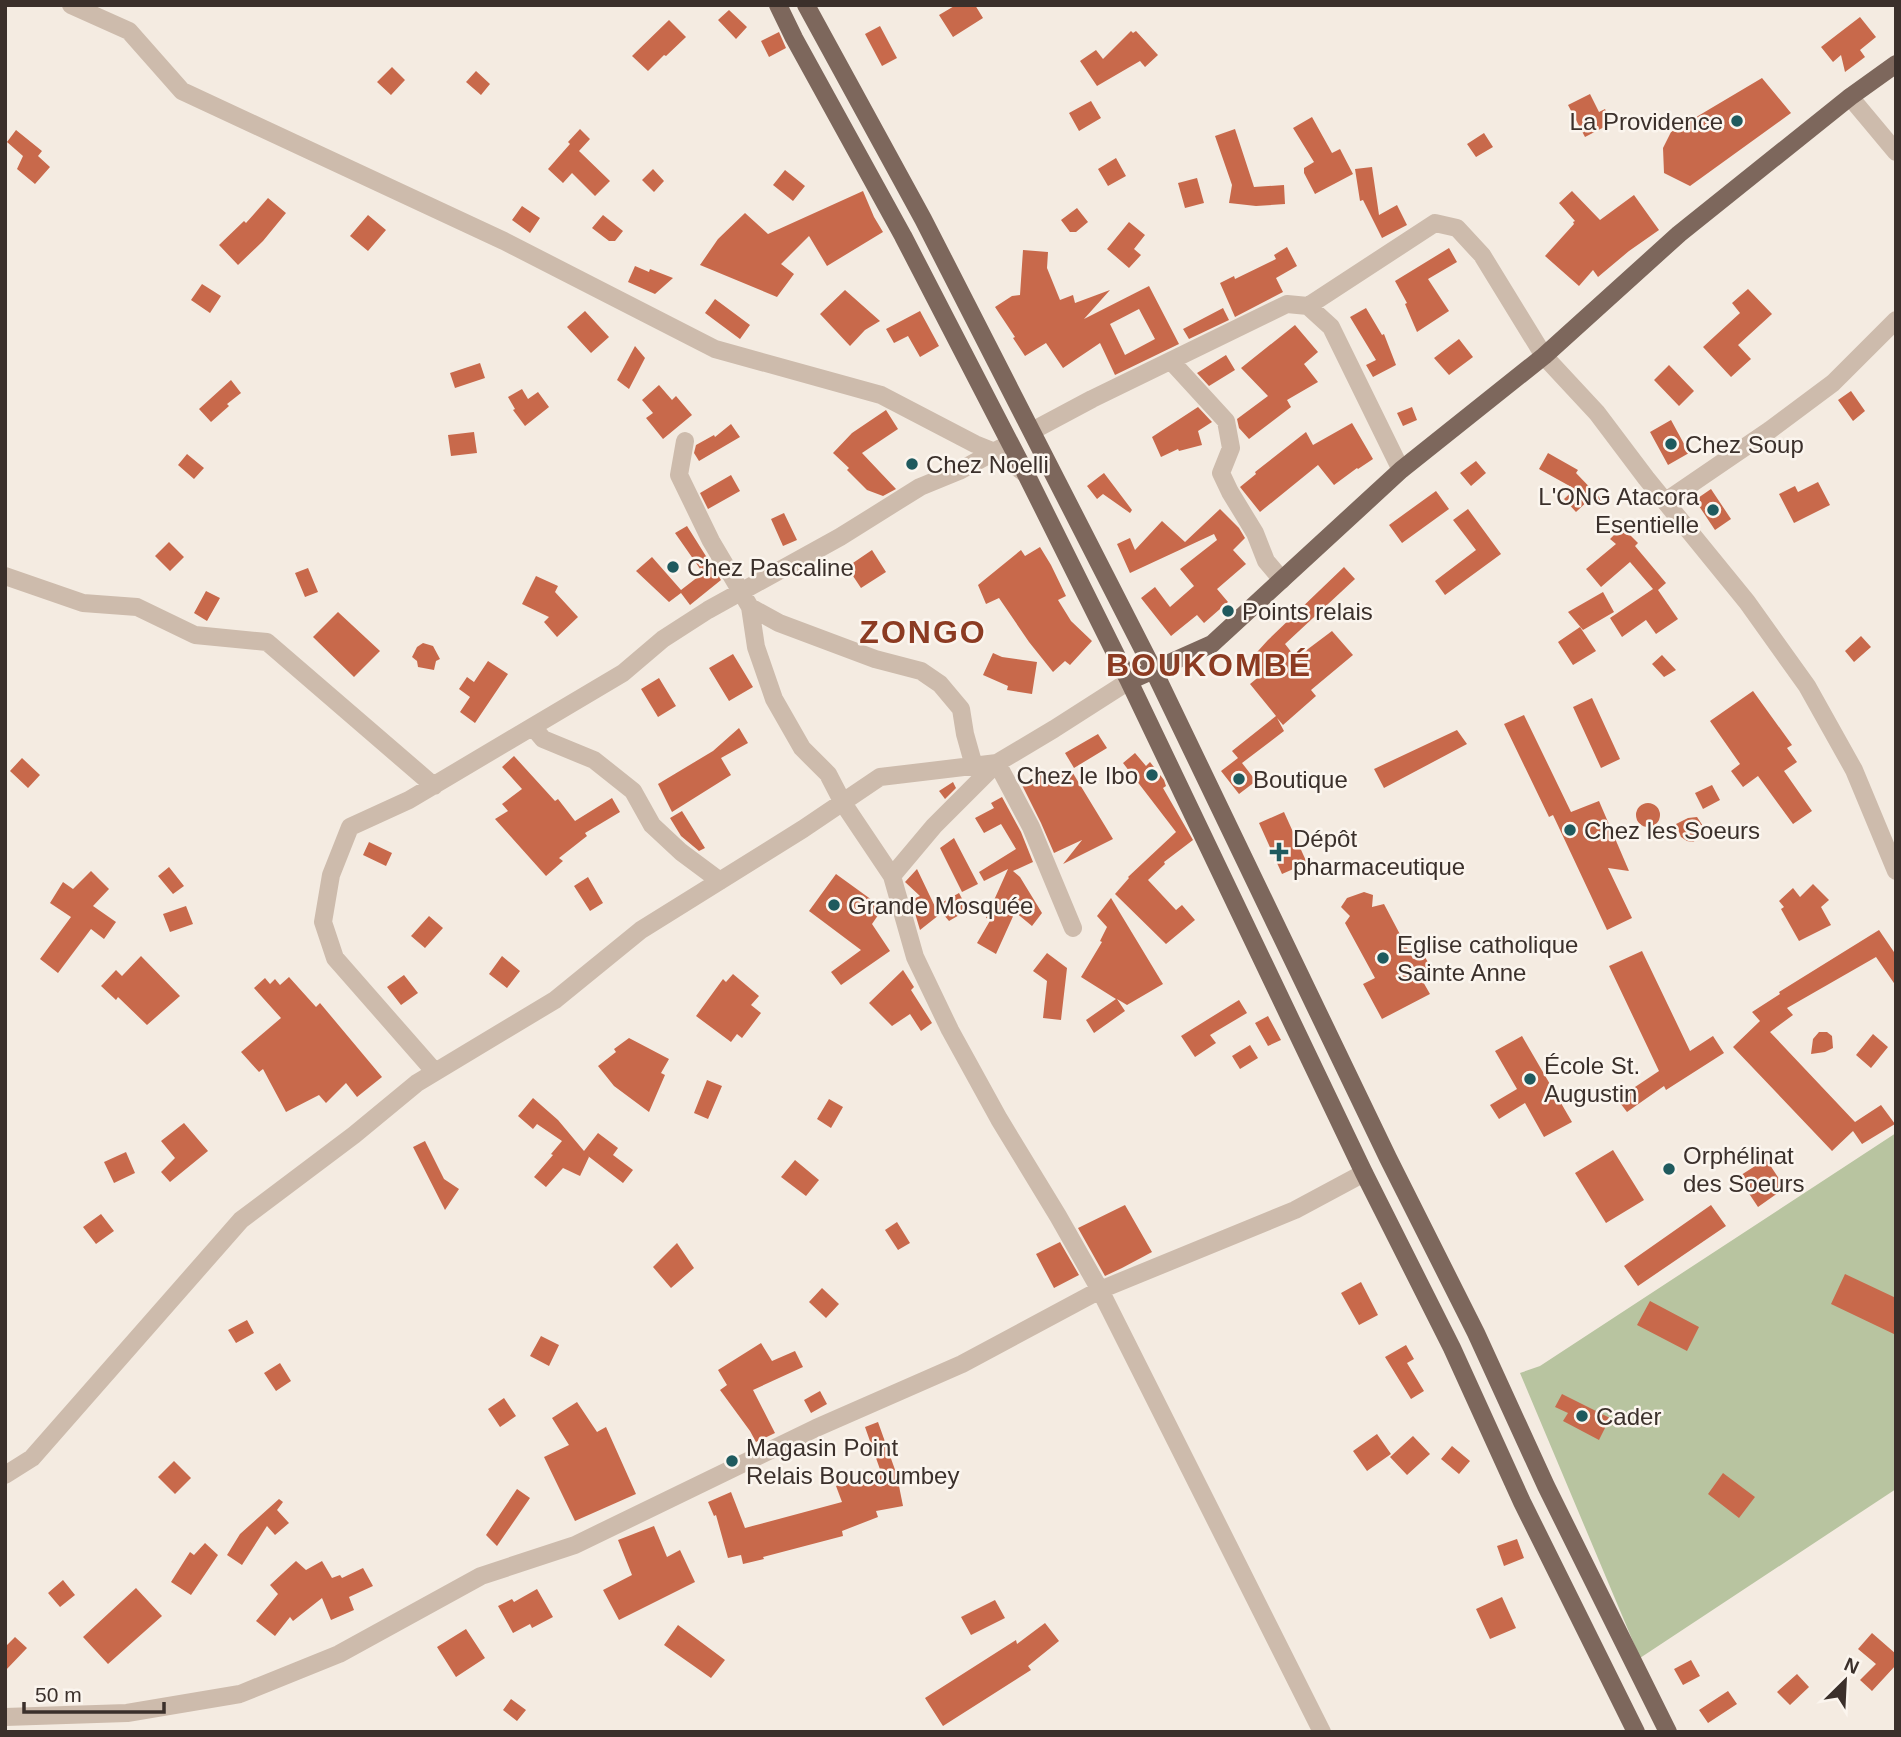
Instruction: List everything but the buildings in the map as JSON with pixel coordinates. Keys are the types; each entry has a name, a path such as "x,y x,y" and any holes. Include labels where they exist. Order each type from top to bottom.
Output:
{"main road":[{"path":"778,5 903,236 1002,447 1026,474 1129,681 1364,1173 1452,1348 1522,1502 1636,1732"},
{"path":"806,5 923,219 1154,670 1388,1158 1476,1333 1546,1486 1668,1732"},
{"path":"1129,681 1212,644 1401,470 1544,356 1679,234 1850,97 1896,64"}],"street":[{"path":"71,5 129,31 182,91 504,241 715,349 881,395 975,444 1002,447"},
{"path":"1850,97 1896,152"},
{"path":"1308,306 1435,223 1457,228 1482,255 1544,356 1597,414 1747,602 1807,686 1854,771 1896,871"},
{"path":"1032,431 1287,304 1308,306 1331,327 1401,470"},
{"path":"1666,501 1833,383 1896,320"},
{"path":"1171,361 1226,421 1231,448 1221,473 1255,533 1266,561 1282,580"},
{"path":"685,441 679,475 745,599 756,647 774,699 802,748 828,774 842,803 892,876 915,957 950,1030 1100,1290 1322,1732"},
{"path":"435,1072 335,958 323,922 331,875 350,827 410,800 623,673 663,639 745,599 920,487 960,471 1002,447"},
{"path":"5,576 83,603 137,607 195,635 267,642 434,786"},
{"path":"745,599 779,623 875,659 921,671 940,684 961,709 974,766"},
{"path":"892,876 934,826 996,763 1129,681"},
{"path":"533,727 543,739 594,760 633,791 652,825 681,852 720,881"},
{"path":"5,1475 32,1458 241,1220 354,1135 417,1083 555,1000 641,930 880,777 996,763"},
{"path":"996,763 1031,827 1073,928"},
{"path":"5,1717 127,1713 240,1694 339,1654 481,1576 575,1545 816,1428 962,1364 1100,1290 1295,1210 1364,1173"},
{"path":"5,1490 22,1464"}],"green space":[{"path":"1896,1133 1896,1489 1640,1658 1520,1373 1540,1366"}],"place":[{"name":"La Providence","path":"1737,121"},
{"name":"Chez Soup","path":"1671,444"},
{"name":"Chez Noelli","path":"912,464"},
{"name":"L'ONG Atacora Esentielle","path":"1713,510"},
{"name":"Chez Pascaline","path":"673,567"},
{"name":"Points relais","path":"1228,611"},
{"name":"Chez le Ibo","path":"1152,775"},
{"name":"Boutique","path":"1239,779"},
{"name":"Chez les Soeurs","path":"1570,830"},
{"name":"Dépôt pharmaceutique","path":"1279,852"},
{"name":"Grande Mosquée","path":"834,905"},
{"name":"Eglise catholique Sainte Anne","path":"1383,958"},
{"name":"École St. Augustin","path":"1530,1079"},
{"name":"Orphélinat des Soeurs","path":"1669,1169"},
{"name":"Cader","path":"1582,1416"},
{"name":"Magasin Point Relais Boucoumbey","path":"732,1461"}],"district":[{"name":"ZONGO","path":"923,632"},
{"name":"BOUKOMBÉ","path":"1209,665"}]}
